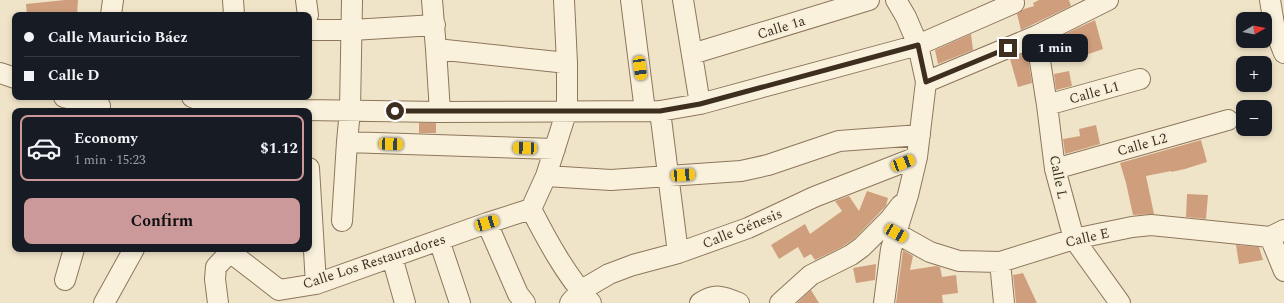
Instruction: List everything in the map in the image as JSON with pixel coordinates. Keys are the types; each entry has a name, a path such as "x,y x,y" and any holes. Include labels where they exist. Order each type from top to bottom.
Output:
{"street":[{"path":"111,12 113,0"},
{"path":"233,0 234,12"},
{"path":"306,0 308,12"},
{"path":"342,221 350,110 352,0"},
{"path":"432,0 435,25 440,112"},
{"path":"564,0 567,63 567,110 546,176 531,209 580,299"},
{"path":"631,0 652,111 668,176 678,253"},
{"path":"683,0 700,104"},
{"name":"Calle 1a","path":"692,54 870,0"},
{"path":"884,303 891,249 908,196 918,157 926,82 918,45 906,17 896,0"},
{"path":"926,82 1036,36 1108,0"},
{"path":"1270,0 1275,30 1284,53"},
{"path":"200,100 211,104 306,106 350,110 440,112 567,110 652,111 700,104 918,45 1014,3"},
{"path":"312,30 352,30 435,25"},
{"name":"Calle L","path":"1036,36 1048,105 1055,169 1074,239 1120,303"},
{"path":"436,49 567,63"},
{"path":"0,73 12,77"},
{"name":"Calle L1","path":"1048,105 1140,79"},
{"path":"78,100 100,105"},
{"name":"Calle L2","path":"1055,169 1228,120"},
{"path":"546,176 611,180 741,171 768,165 839,141 920,135"},
{"path":"347,142 555,149"},
{"name":"Calle Génesis","path":"580,299 609,274 633,265 678,253 748,228 814,197 918,157"},
{"path":"780,303 811,275 851,255 862,247 890,219 908,196"},
{"name":"Calle Los Restauradores","path":"230,252 279,297 487,223 531,209"},
{"path":"312,222 316,284"},
{"path":"487,223 518,294 525,303"},
{"name":"Calle E","path":"896,233 930,252 959,261 1000,262 1074,239 1132,227 1150,225 1277,234"},
{"path":"1277,234 1284,268"},
{"path":"439,240 460,303"},
{"path":"65,280 73,252"},
{"path":"104,303 132,252"},
{"path":"218,303 215,278 216,267 227,252"},
{"path":"392,257 405,303"},
{"path":"1000,262 1004,303"},
{"path":"700,303 718,296 725,297 739,303"}],"building":[{"path":"78,0 77,12 27,12 26,4"},
{"path":"1039,0 1069,0 1071,6 1021,30 1017,14 1024,9 1034,6 1033,3"},
{"path":"1095,20 1103,49 1074,59 1065,34"},
{"path":"971,34 973,50 938,64 935,50"},
{"path":"1027,52 1032,83 1018,87 1010,59"},
{"path":"1069,71 1072,86 1056,90 1054,74"},
{"path":"419,123 436,123 436,133 419,133"},
{"path":"1096,125 1100,144 1065,154 1063,139 1080,136 1079,129"},
{"path":"1201,140 1207,162 1185,169 1146,176 1154,214 1133,215 1120,163"},
{"path":"867,191 888,198 886,206 855,238 842,247 815,260 811,254 804,258 798,247 779,259 771,245 805,224 810,234 842,211 835,201 849,196 859,211"},
{"path":"1187,194 1208,195 1206,219 1186,217"},
{"path":"1236,245 1259,247 1263,260 1239,264"},
{"path":"903,250 913,256 910,270 936,266 940,267 942,277 956,275 958,293 942,295 943,303 896,303"},
{"path":"876,264 875,280 856,283 853,268"},
{"path":"1023,273 1037,303 1016,303 1013,275"},
{"path":"811,290 819,303 797,303"}],"route":[{"path":"395,111 660,111 700,104 918,45 926,82 1008,48"}]}
